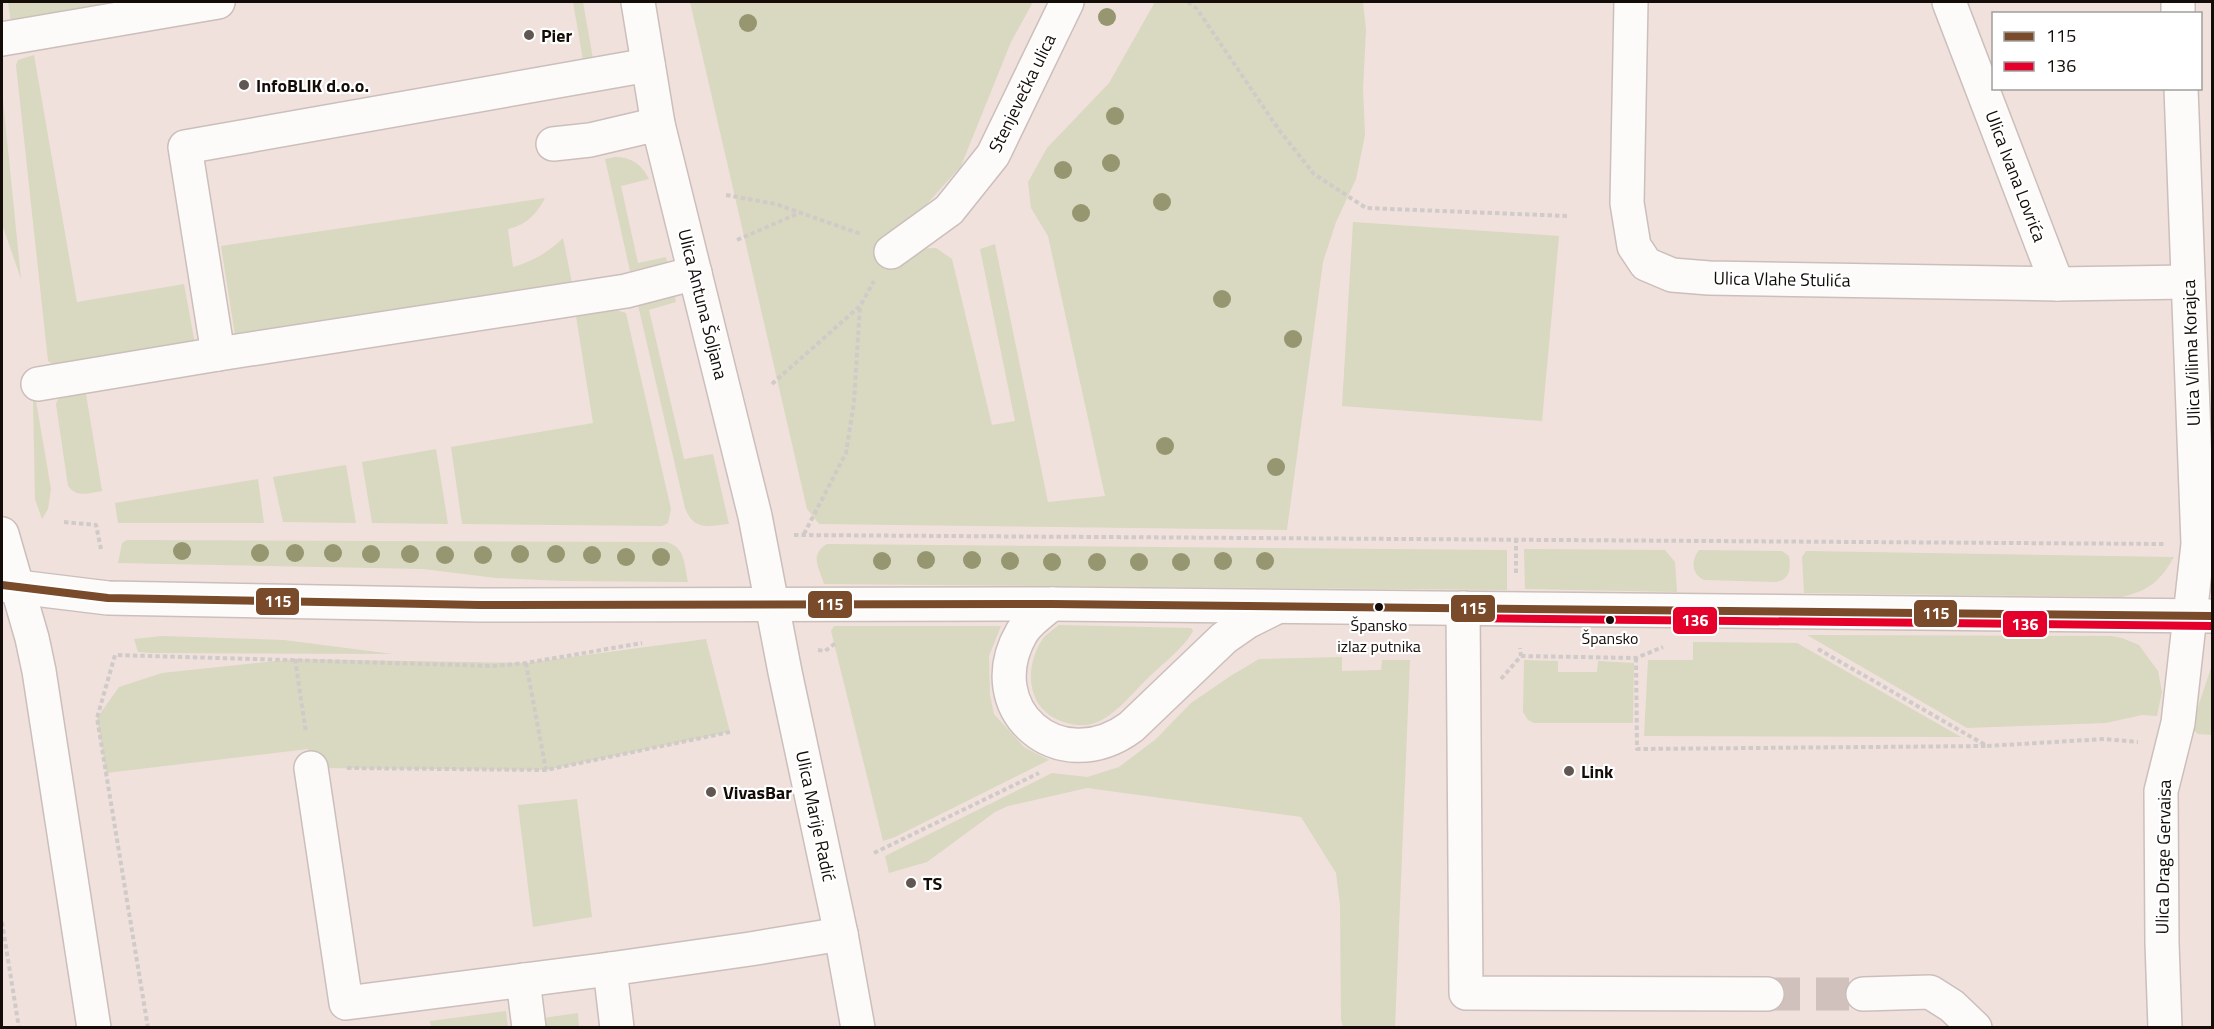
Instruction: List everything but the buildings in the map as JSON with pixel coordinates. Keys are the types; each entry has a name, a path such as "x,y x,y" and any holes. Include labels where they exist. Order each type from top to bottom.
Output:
{"street":[{"path":"2,39 218,2"},
{"name":"Ulica Antuna Šoljana","path":"638,2 658,124 755,516 773,605"},
{"name":"Stenjevečka ulica","path":"895,249 949,210 993,155 1066,2"},
{"name":"Ulica Vlahe Stulića","path":"1631,2 1627,203 1634,246 1646,264 1672,275 1710,278 2057,284 2188,282"},
{"name":"Ulica Ivana Lovrića","path":"1949,2 2057,284"},
{"path":"218,354 185,147 648,65"},
{"name":"Ulica Vilima Korajca","path":"2181,90 2201,616"},
{"path":"553,144 590,140 658,124"},
{"path":"38,384 626,291 695,273"},
{"path":"2,534 9,586 32,638 39,671 94,1028"},
{"path":"9,586 108,598 243,602 480,605 1052,604 2201,616"},
{"path":"1052,604 1023,630 1011,662 1010,693 1015,707 1040,735 1078,746 1105,742 1119,736 1224,638 1247,622 1278,606"},
{"name":"Ulica Marije Radić","path":"773,605 785,672 841,934 858,1028"},
{"path":"1463,608 1466,993 1767,994"},
{"name":"Ulica Drage Gervaisa","path":"2165,1028 2161,791 2201,616"},
{"path":"311,768 348,1015 523,980 750,950 841,934"},
{"path":"610,969 617,1028"},
{"path":"523,980 529,1028"},
{"path":"1863,994 1930,992 1952,1006 1975,1028"}],"path":[{"path":"1188,2 1197,9 1279,130 1314,174 1366,208 1568,216"},
{"path":"726,195 776,204 895,249 860,306 772,384"},
{"path":"737,240 800,212"},
{"path":"804,535 846,453 854,402 860,306"},
{"path":"64,522 96,525 101,549"},
{"path":"784,535 2173,544"},
{"path":"1516,540 1516,579"},
{"path":"148,1028 97,718 115,655 493,666 526,663 643,643"},
{"path":"1809,644 1987,746"},
{"path":"1521,656 1636,658 1668,645"},
{"path":"1491,680 1501,680 1521,656 1520,648"},
{"path":"1636,658 1637,749 1987,746 2104,739 2142,743"},
{"path":"295,660 311,768 546,770 730,732"},
{"path":"526,663 546,770"},
{"path":"874,853 1043,772"},
{"path":"2,922 19,1028"}],"green space":[{"path":"8,2 152,2 11,23"},
{"path":"573,2 583,2 593,59 584,66"},
{"path":"690,2 1033,2 1011,42 961,166 925,206 876,250 936,248 952,259 992,425 1015,421 980,249 995,244 1048,502 1105,496 1048,236 1031,208 1028,182 1047,148 1109,83 1155,2 1363,2 1366,29 1363,89 1365,135 1356,179 1336,222 1323,262 1287,530 819,524 807,509"},
{"path":"34,55 77,302 184,284 195,344 55,365 48,361 16,65 18,60"},
{"path":"2,90 21,279 2,224"},
{"path":"626,158 636,163 649,179 621,186 638,263 666,257 667,262 630,271 605,159"},
{"path":"545,198 530,218 508,229 513,267 540,256 563,238 572,283 235,335 221,246"},
{"path":"1353,222 1559,236 1542,421 1342,406"},
{"path":"675,296 676,302 649,310 684,459 713,454 729,524 708,526 697,524 685,508 638,305"},
{"path":"617,310 626,313 671,509 668,523 662,526 462,524 451,447 593,423 576,316"},
{"path":"86,394 102,491 84,494 75,492 68,486 56,404 64,396"},
{"path":"33,400 36,401 51,489 48,509 42,519 35,499"},
{"path":"436,449 448,524 372,523 362,462"},
{"path":"346,465 356,523 283,522 273,477"},
{"path":"258,479 264,523 118,523 115,503"},
{"path":"127,540 666,542 673,544 681,552 688,582 496,578 423,569 118,563 122,543"},
{"path":"827,544 1507,550 1507,590 824,584 817,557 821,548"},
{"path":"1524,549 1665,550 1675,562 1677,592 1525,589"},
{"path":"1699,550 1782,551 1789,556 1790,565 1787,576 1775,582 1704,580 1697,574 1694,566"},
{"path":"1806,551 2174,557 2159,578 2147,588 2122,597 1804,593 1802,557"},
{"path":"1059,625 1191,628 1193,631 1179,649 1116,710 1100,721 1078,725 1060,721 1046,712 1039,704 1031,684 1036,650 1044,638"},
{"path":"834,626 1001,626 989,656 990,695 994,714 1024,747 1049,760 883,841 831,631"},
{"path":"1807,635 2111,636 2139,645 2158,671 2162,692 2157,716 2142,715 2106,723 1967,728"},
{"path":"162,636 284,640 393,654 138,652 134,639"},
{"path":"706,639 730,732 546,770 311,768 308,749 106,773 97,718 119,687 162,673 295,659 526,663"},
{"path":"1693,642 1797,643 1961,737 1644,736 1648,660 1693,660"},
{"path":"1342,657 1342,671 1381,670 1382,660 1410,660 1395,1027 1343,1027 1341,1019 1340,905 1336,873 1301,817 1087,788 1008,806 995,812 927,862 889,873 885,856 1052,773 1087,777 1119,767 1156,739 1191,703 1259,659"},
{"path":"1524,660 1558,661 1558,672 1597,672 1598,661 1634,663 1633,723 1534,723 1528,720 1523,712"},
{"path":"2212,665 2212,735 2198,734 2191,728"},
{"path":"577,799 592,917 533,927 518,805"},
{"path":"506,1011 508,1027 431,1027 430,1021"},
{"path":"578,1013 579,1027 544,1027 543,1018"}],"tunnel":[{"path":"1767,994 1863,994"}],"transit line":[{"name":"115","path":"2,585 108,598 480,605 1052,604 2212,616"},
{"name":"136","path":"1463,618 2212,626"}],"place":[{"name":"Pier","path":"529,35"},
{"name":"InfoBLIK d.o.o.","path":"244,85"},
{"name":"Špansko izlaz putnika","path":"1379,607"},
{"name":"Špansko","path":"1610,620"},
{"name":"Link","path":"1569,771"},
{"name":"VivasBar","path":"711,792"},
{"name":"TS","path":"911,883"}]}
